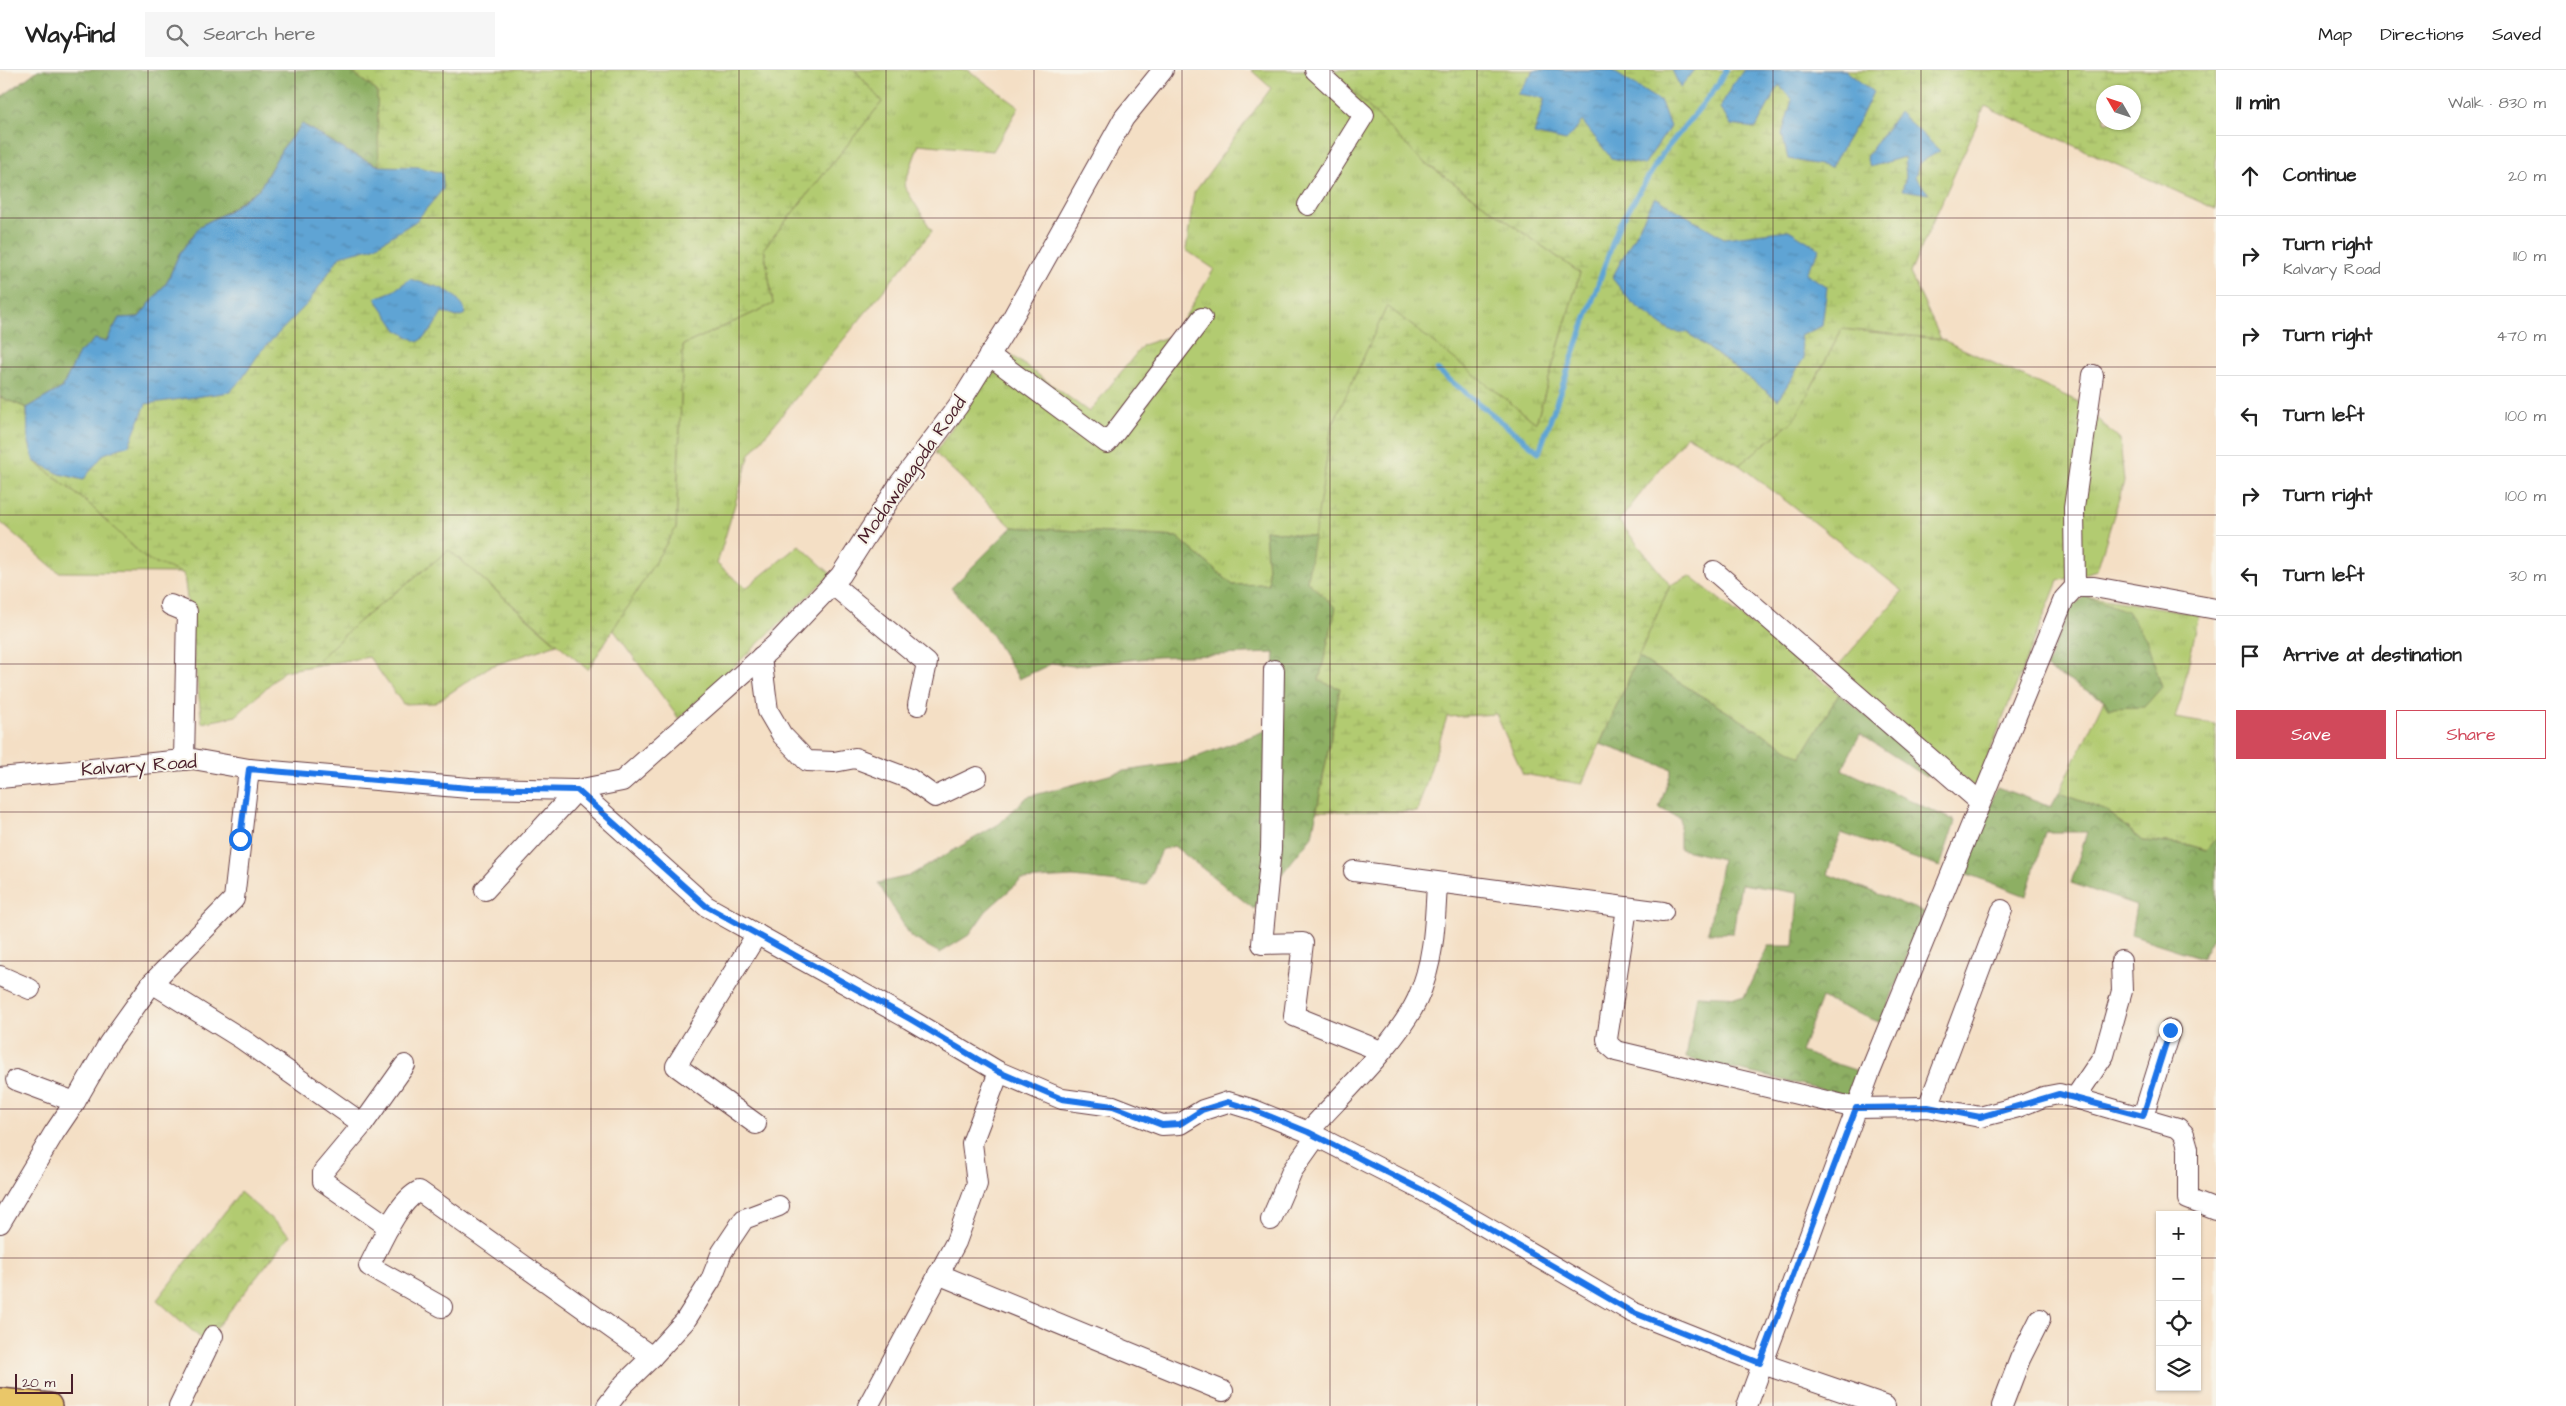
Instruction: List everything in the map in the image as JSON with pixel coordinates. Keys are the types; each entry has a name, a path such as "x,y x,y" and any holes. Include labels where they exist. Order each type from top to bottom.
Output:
{"main road":[{"path":"0,1401 49,1406"}],"street":[{"name":"Modawalagoda Road","path":"577,790 622,781 761,657 841,575 900,483 958,406 1124,118 1164,70"},
{"path":"1308,206 1364,115 1315,70"},
{"path":"989,355 1107,443 1202,318"},
{"path":"1747,1406 1760,1363 1856,1108 2064,599 2075,587 2074,508 2093,375"},
{"path":"1714,570 1980,802"},
{"path":"832,584 927,663 918,705"},
{"path":"2075,587 2094,587 2216,610"},
{"path":"170,605 187,612 184,760"},
{"path":"761,657 768,710 782,735 807,761 834,762 855,758 910,779 935,797 977,777"},
{"path":"1274,670 1271,849 1262,944 1303,943 1294,1016 1381,1050"},
{"name":"Kalvary Road","path":"0,778 193,759 249,769 469,788 577,790"},
{"path":"0,1224 109,1043 152,983 234,900 249,769"},
{"path":"485,890 577,790 706,906 910,1019 999,1072 1062,1099 1113,1106 1162,1125 1180,1124 1202,1110 1228,1102 1312,1135 1422,1190 1632,1312 1760,1363 1884,1406"},
{"path":"1354,871 1663,912"},
{"path":"1271,1220 1292,1171 1312,1135 1396,1034 1416,1001 1426,973 1435,935 1436,883"},
{"path":"1627,908 1607,1039 1609,1045 1616,1051 1856,1108 1928,1107 1980,1117 2018,1107 2043,1097 2059,1094 2076,1098 2143,1116 2178,1128 2184,1134 2188,1148 2188,1199 2216,1210"},
{"path":"1928,1107 2002,910"},
{"path":"756,934 676,1066 756,1124"},
{"path":"2076,1098 2104,1055 2122,991 2121,961"},
{"path":"0,976 30,988"},
{"path":"152,983 242,1039 363,1124"},
{"path":"2143,1116 2170,1030"},
{"path":"389,1227 323,1181 323,1172 363,1124 404,1065"},
{"path":"868,1406 956,1242 977,1184 972,1143 999,1072"},
{"path":"16,1080 75,1102"},
{"path":"442,1307 370,1266 389,1227 410,1195 418,1191 652,1357"},
{"path":"607,1406 624,1384 685,1321 711,1280 722,1252 744,1219 779,1206"},
{"path":"938,1274 1223,1391"},
{"path":"2002,1406 2020,1359 2040,1319"},
{"path":"179,1406 213,1336"}],"green space":[{"path":"38,70 349,70 377,91 380,166 350,153 302,124 282,149 260,188 221,215 200,226 179,254 167,282 139,317 119,318 106,342 79,353 62,388 27,408 0,397 0,98"},
{"path":"349,70 855,70 882,102 764,248 773,304 683,345 676,528 588,670 449,550 358,622 312,666 284,671 236,716 202,723 184,574 146,559 88,503 34,461 28,438 27,408 62,388 79,353 95,339 106,342 119,318 139,317 167,282 179,254 200,226 227,212 260,188 282,149 302,124 350,153 379,166 377,91"},
{"path":"855,70 968,70 1019,107 993,151 919,144 904,186 932,231 750,454 717,564 746,588 799,545 831,574 679,719 613,629 676,528 683,345 773,304 764,248 882,102"},
{"path":"1251,70 1332,70 1420,159 1580,273 1536,423 1387,307 1332,426 1315,537 1265,530 1269,584 1233,585 1177,537 1012,527 935,453 1004,350 1089,412 1143,345 1174,335 1214,269 1186,250 1194,193 1271,88"},
{"path":"1332,70 2216,70 2216,209 1985,106 1910,273 1941,339 1842,329 1794,420 1739,465 1687,435 1619,521 1670,585 1582,784 1523,774 1496,714 1447,717 1417,812 1317,811 1340,688 1319,681 1336,608 1307,581 1332,426 1387,306 1536,423 1580,273 1420,159"},
{"path":"1842,329 1941,339 2077,401 2120,439 2124,482 2097,570 2058,581 1975,788 1837,667 1903,591 1739,465 1794,420"},
{"path":"0,397 27,408 28,438 34,461 88,503 146,559 184,573 58,572 0,522"},
{"path":"1012,527 1177,537 1233,585 1269,584 1265,530 1315,537 1307,581 1337,608 1319,680 1340,688 1312,836 1254,909 1174,846 1161,850 1146,885 1073,877 1021,880 986,911 969,935 940,953 911,937 878,883 909,876 999,824 1027,797 1124,771 1181,763 1270,729 1275,653 1157,657 1073,666 1053,663 1019,679 991,634 951,588"},
{"path":"449,550 557,644 489,667 435,703 403,704 369,657 312,666 358,622"},
{"path":"1690,576 1839,694 1801,757 1638,657 1670,585"},
{"path":"2085,596 2199,614 2181,700 2175,718 2216,725 2216,838 2207,850 2189,845 2143,841 2107,811 2059,793 2104,700"},
{"path":"2085,596 2127,611 2146,639 2162,687 2144,707 2109,708 2104,700 2046,668 2069,610"},
{"path":"1638,657 1801,757 1839,694 1935,771 1925,776 1860,734 1842,769 1955,821 1940,867 1841,833 1827,874 1924,912 1881,1023 1821,998 1801,1052 1858,1071 1851,1096 1686,1058 1697,995 1744,997 1768,946 1794,946 1798,893 1741,884 1733,933 1708,933 1722,859 1680,849 1680,818 1659,808 1672,769 1600,744"},
{"path":"1997,787 2051,807 2059,793 2107,811 2143,841 2189,845 2206,850 2216,838 2216,932 2202,958 2131,935 2136,905 2071,883 2087,832 2045,832 2026,896 1965,873"},
{"path":"240,1192 290,1235 205,1342 157,1300"}],"water":[{"path":"1534,70 1611,70 1661,102 1670,127 1644,165 1611,158 1582,121 1566,141 1534,134 1545,98 1517,94"},
{"path":"1672,70 1695,70 1680,87"},
{"path":"1745,70 1845,70 1873,92 1862,115 1831,167 1788,159 1782,134 1792,100 1779,85 1756,128 1731,125 1720,108 1732,85"},
{"path":"1899,112 1940,151 1919,163 1915,177 1929,194 1902,190 1906,177 1904,157 1870,167 1866,157"},
{"path":"302,124 350,153 379,166 419,167 442,173 443,189 416,221 374,247 340,256 308,303 260,352 244,376 230,392 146,404 129,445 104,454 83,480 60,474 34,461 28,438 27,408 62,388 79,353 95,339 106,342 119,318 139,317 167,282 179,254 200,226 227,212 260,188 282,149"},
{"path":"1655,197 1724,238 1789,230 1820,249 1806,273 1827,287 1822,326 1800,336 1804,358 1778,400 1688,333 1670,331 1631,302 1612,278"},
{"path":"410,279 436,286 451,293 462,305 466,314 457,317 442,312 431,331 418,342 397,330 375,298 393,291"}],"waterway":[{"path":"1437,370 1539,452 1619,225 1663,153 1715,89 1726,70"}],"route":[{"path":"240,839 249,769 469,788 577,790 706,906 910,1019 999,1072 1062,1099 1113,1106 1162,1125 1180,1124 1202,1110 1228,1102 1254,1110 1308,1132 1422,1190 1632,1312 1760,1363 1856,1108 1928,1107 1980,1117 1994,1115 2043,1097 2059,1094 2143,1116 2170,1030"}]}
